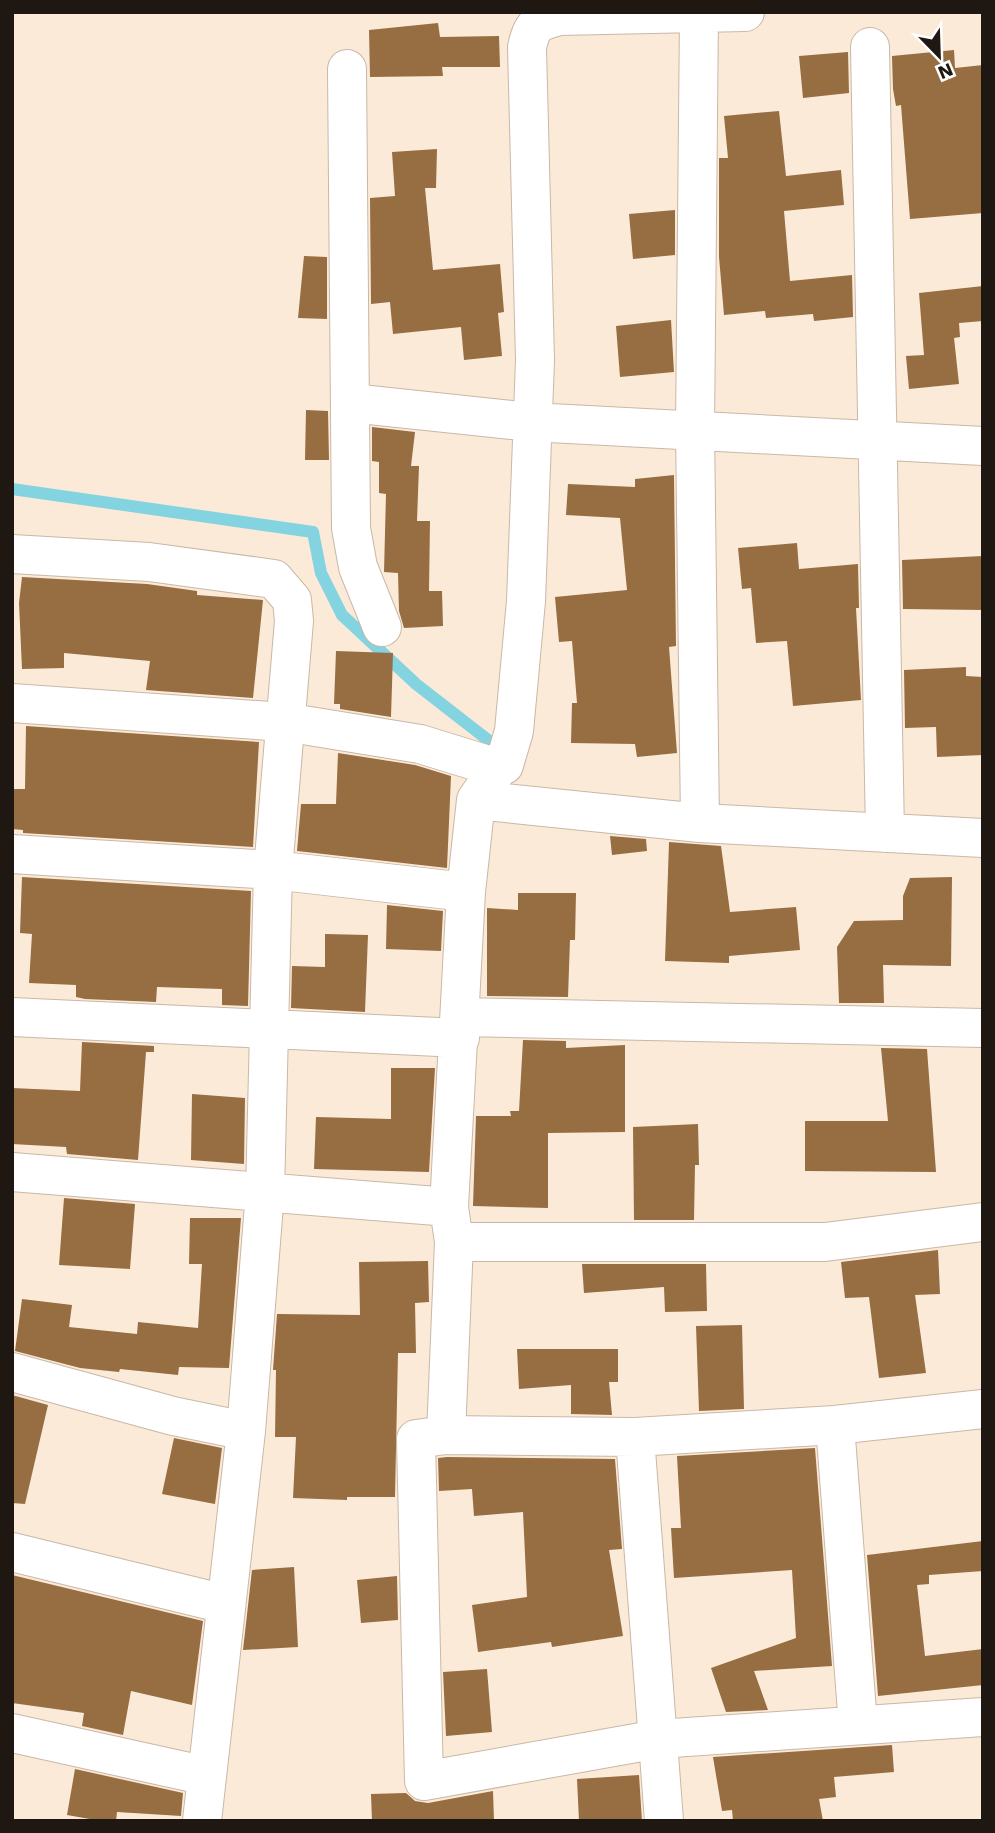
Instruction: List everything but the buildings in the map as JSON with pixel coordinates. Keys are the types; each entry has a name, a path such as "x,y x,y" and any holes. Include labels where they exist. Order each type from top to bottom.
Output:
{"street":[{"path":"446,1436 466,892 476,800 498,768 504,765 514,731 526,601 535,360 527,47 531,29 541,21 559,16 745,12"},
{"path":"699,14 695,430 700,823"},
{"path":"870,47 875,441 885,833"},
{"path":"347,69 353,551 382,627"},
{"path":"351,404 531,422 983,446"},
{"path":"12,554 149,562 274,579 292,600 294,621 273,870 265,1192 246,1431 202,1821"},
{"path":"12,703 285,722 420,744 498,768"},
{"path":"476,800 700,823 983,838"},
{"path":"12,855 273,870 466,892"},
{"path":"12,1017 268,1029 983,1028"},
{"path":"12,1172 265,1192 452,1225 825,1242 983,1222"},
{"path":"12,1373 173,1416 246,1431"},
{"path":"983,1409 835,1424 635,1437 446,1436 416,1439 424,1781 659,1740 983,1717"},
{"path":"835,1424 859,1725"},
{"path":"635,1437 664,1821"},
{"path":"12,1552 225,1604"},
{"path":"12,1733 207,1776"}],"waterway":[{"path":"12,489 313,532 321,573 342,615 416,684 497,747"}]}
